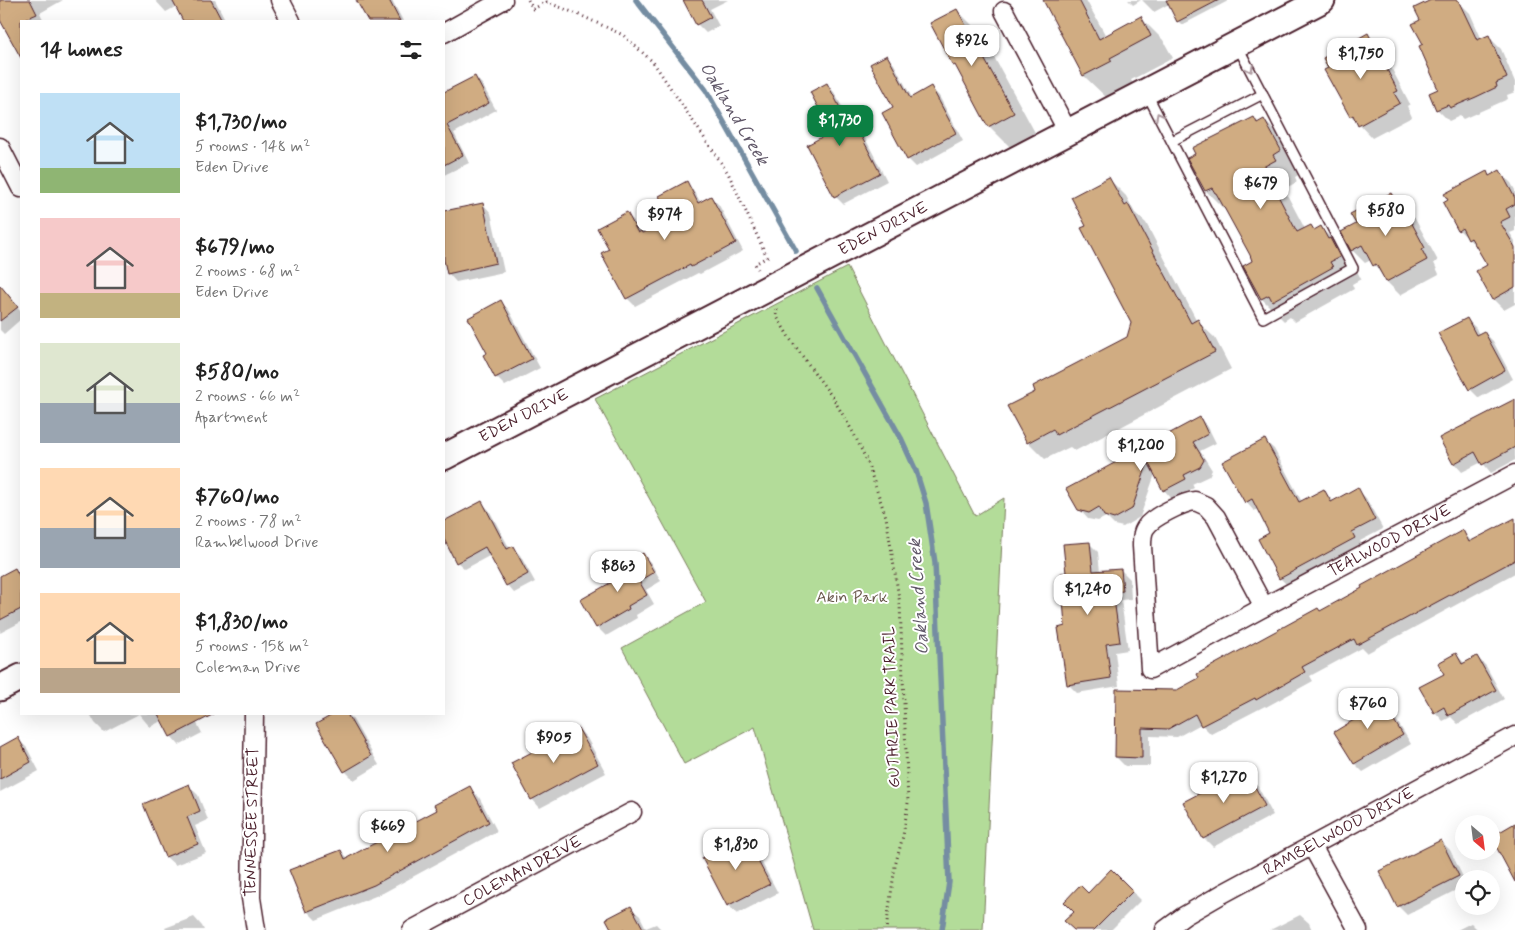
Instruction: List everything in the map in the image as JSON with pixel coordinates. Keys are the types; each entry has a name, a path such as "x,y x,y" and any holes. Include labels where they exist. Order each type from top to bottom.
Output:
{"street":[{"path":"280,0 290,20"},
{"path":"445,32 503,0"},
{"name":"EDEN DRIVE","path":"445,456 1322,0"},
{"path":"1004,12 1068,132"},
{"path":"0,147 20,186"},
{"name":"TEALWOOD DRIVE","path":"1264,607 1216,517 1206,506 1195,501 1187,502 1154,519 1146,526 1142,533 1142,546 1150,669 1515,474"},
{"path":"0,688 20,678"},
{"name":"TENNESSEE STREET","path":"254,715 250,898 256,930"},
{"name":"RAMBELWOOD DRIVE","path":"1165,930 1197,908 1515,736"},
{"name":"COLEMAN DRIVE","path":"412,930 632,812"},
{"path":"1312,846 1358,930"}],"lane":[{"path":"1146,91 1263,318 1353,268 1237,44"},
{"path":"1172,141 1263,94"}],"path":[{"path":"528,0 533,9 546,2 623,35 653,62 728,173 767,257 755,264 759,272"},
{"name":"GUTHRIE PARK TRAIL","path":"775,303 778,309 776,315 790,339 833,398 854,434 866,459 886,517 900,604 908,802 903,836 895,866 886,930"}],"green space":[{"name":"Akin Park","path":"847,267 975,516 1004,498 983,930 813,930 755,727 684,764 622,648 706,602 595,399"}],"building":[{"path":"0,0 30,0 37,14 20,20 20,56 0,20"},
{"path":"172,0 211,0 221,20 182,20"},
{"path":"356,0 389,0 399,20 367,20"},
{"path":"683,0 702,0 711,17 696,25"},
{"path":"1043,0 1079,0 1099,39 1141,16 1151,36 1110,58 1112,61 1083,76"},
{"path":"1166,0 1219,0 1177,22"},
{"path":"1431,0 1458,0 1477,40 1489,35 1507,78 1496,83 1497,87 1476,97 1450,108 1448,105 1436,110 1429,93 1438,89 1419,46 1423,44 1412,24 1420,20 1414,8"},
{"path":"957,9 1014,113 988,127 930,23"},
{"path":"1368,33 1398,91 1394,93 1400,103 1358,126 1353,115 1350,117 1324,70 1328,68 1323,58"},
{"path":"887,55 910,98 931,86 956,133 907,160 882,113 893,107 870,64"},
{"path":"475,76 489,103 447,125 463,155 445,164 445,91"},
{"path":"827,83 848,123 853,120 880,173 834,197 807,145 831,132 810,92"},
{"path":"1254,117 1257,123 1264,119 1281,150 1273,155 1276,160 1263,167 1297,232 1311,225 1314,230 1321,226 1340,257 1330,262 1333,267 1272,301 1269,295 1261,299 1243,266 1252,261 1250,255 1216,193 1212,188 1205,191 1187,158 1195,154 1192,148"},
{"path":"1500,170 1515,198 1515,204 1506,209 1510,217 1500,222 1515,247 1515,287 1492,300 1476,271 1487,265 1471,238 1468,240 1462,228 1458,231 1443,203 1448,200 1444,194 1487,171 1489,176"},
{"path":"1109,177 1125,206 1128,204 1191,323 1198,319 1215,352 1056,435 1053,429 1027,443 1007,406 1035,392 1033,386 1127,337 1131,323 1081,228 1086,226 1071,197"},
{"path":"687,181 698,203 711,196 736,243 626,299 601,253 609,249 597,228 627,212 638,233 641,231 642,233 670,218 659,196"},
{"path":"1391,193 1396,202 1400,201 1425,248 1422,250 1427,260 1386,282 1376,264 1373,266 1362,245 1351,251 1341,232 1356,224 1350,214"},
{"path":"483,203 496,263 447,274 445,265 445,211"},
{"path":"0,285 18,307 0,321"},
{"path":"501,300 532,359 495,378 483,355 487,353 468,318"},
{"path":"1467,318 1476,335 1484,331 1505,370 1469,390 1438,333"},
{"path":"1515,399 1515,447 1482,465 1475,452 1453,464 1439,438"},
{"path":"1200,417 1208,434 1193,442 1204,460 1200,467 1184,475 1186,479 1163,491 1148,462 1132,509 1114,519 1104,516 1099,507 1089,513 1078,510 1066,489"},
{"path":"1265,439 1299,502 1324,489 1331,502 1358,487 1375,520 1352,532 1355,538 1279,579 1258,539 1269,533 1252,499 1245,503 1222,462"},
{"path":"482,501 507,549 513,546 528,574 506,586 485,547 456,563 445,541 445,520"},
{"path":"1515,518 1515,560 1357,645 1354,639 1302,667 1305,672 1256,700 1255,698 1201,726 1195,714 1168,729 1142,728 1142,758 1115,757 1116,689 1177,690 1199,678 1197,674 1318,608 1320,611 1362,588 1361,586 1463,530 1469,542"},
{"path":"1090,542 1093,571 1121,569 1123,591 1113,592 1120,642 1106,644 1111,678 1067,685 1058,628 1065,626 1061,573 1066,573 1063,544"},
{"path":"643,553 654,572 639,581 647,595 628,606 629,609 596,628 580,600 631,571 626,563"},
{"path":"15,568 20,577 20,610 0,620 0,576"},
{"path":"1456,653 1462,664 1477,656 1496,690 1448,716 1444,707 1434,713 1419,687 1444,674 1438,663"},
{"path":"1377,693 1403,735 1354,764 1334,732 1357,718 1351,709"},
{"path":"159,715 212,715 170,737"},
{"path":"332,715 348,715 371,756 344,772 316,724"},
{"path":"578,728 598,764 531,800 511,763"},
{"path":"18,737 31,762 0,779 0,747"},
{"path":"1246,769 1265,806 1203,839 1183,802"},
{"path":"189,784 200,811 187,817 198,844 165,857 143,804"},
{"path":"470,786 489,822 374,885 306,912 289,870 341,850 345,859 437,810 434,805"},
{"path":"1515,823 1515,882 1500,854 1500,832"},
{"path":"745,836 770,884 727,906 702,858"},
{"path":"1441,840 1456,870 1455,878 1397,907 1379,871"},
{"path":"1111,869 1133,891 1094,930 1074,930 1064,921 1074,912 1064,902 1080,885 1088,893"},
{"path":"631,906 644,930 612,930 606,919"}],"waterway":[{"name":"Oakland Creek","path":"636,0 706,90 796,251"},
{"name":"Oakland Creek","path":"817,288 901,438 916,471 926,503 935,563 949,882 942,930"}]}
